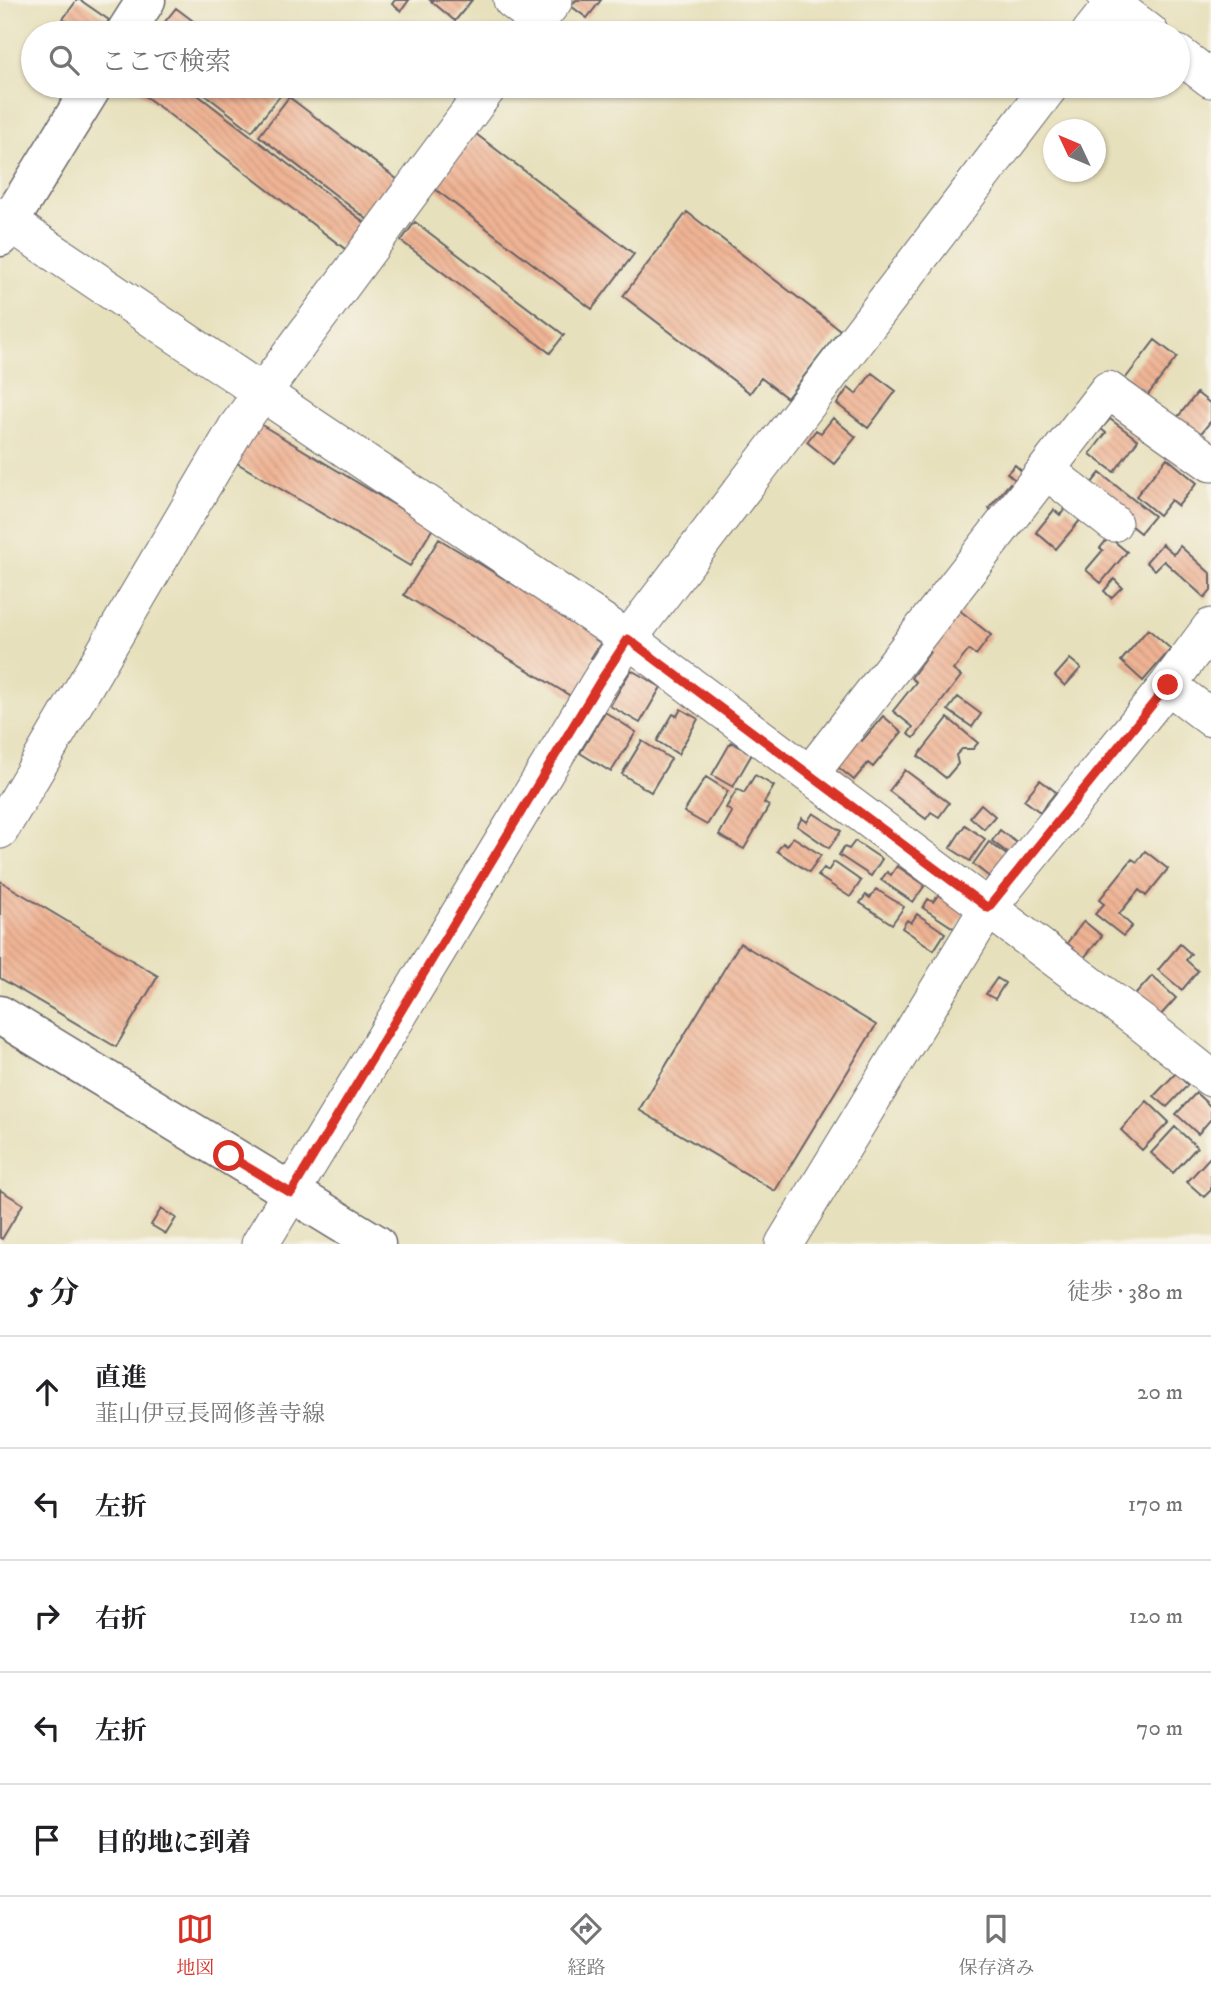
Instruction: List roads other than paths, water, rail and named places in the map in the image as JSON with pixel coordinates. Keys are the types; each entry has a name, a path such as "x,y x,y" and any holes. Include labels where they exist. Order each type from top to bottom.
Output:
{"main road":[{"path":"133,21 146,0"},
{"path":"3,225 85,98"},
{"path":"0,1016 376,1244"}],"street":[{"path":"1099,21 1112,2 1135,21"},
{"path":"1190,63 1211,79"},
{"path":"0,830 237,427 480,98"},
{"path":"260,1244 628,639 1041,98"},
{"path":"3,225 262,391 628,639 1211,1078"},
{"path":"810,774 1108,390 1211,463"},
{"path":"1046,470 1113,523"},
{"path":"784,1244 988,908 1168,685 1211,626"},
{"path":"1168,685 1211,718"}]}
